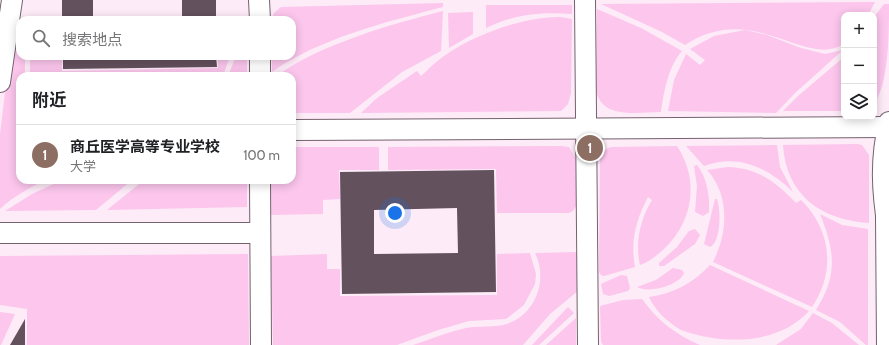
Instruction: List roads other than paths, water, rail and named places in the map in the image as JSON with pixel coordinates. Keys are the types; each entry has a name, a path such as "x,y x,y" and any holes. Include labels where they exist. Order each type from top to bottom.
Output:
{"lane":[{"path":"0,82 12,0"},
{"path":"260,0 260,16"},
{"path":"585,0 588,345"},
{"path":"260,60 260,72"},
{"path":"296,130 586,129 888,124 884,142 882,190 888,226 887,345"},
{"path":"260,184 261,345"},
{"path":"0,233 260,233"}],"place":[{"name":"商丘医学高等专业学校","path":"590,148"}]}
